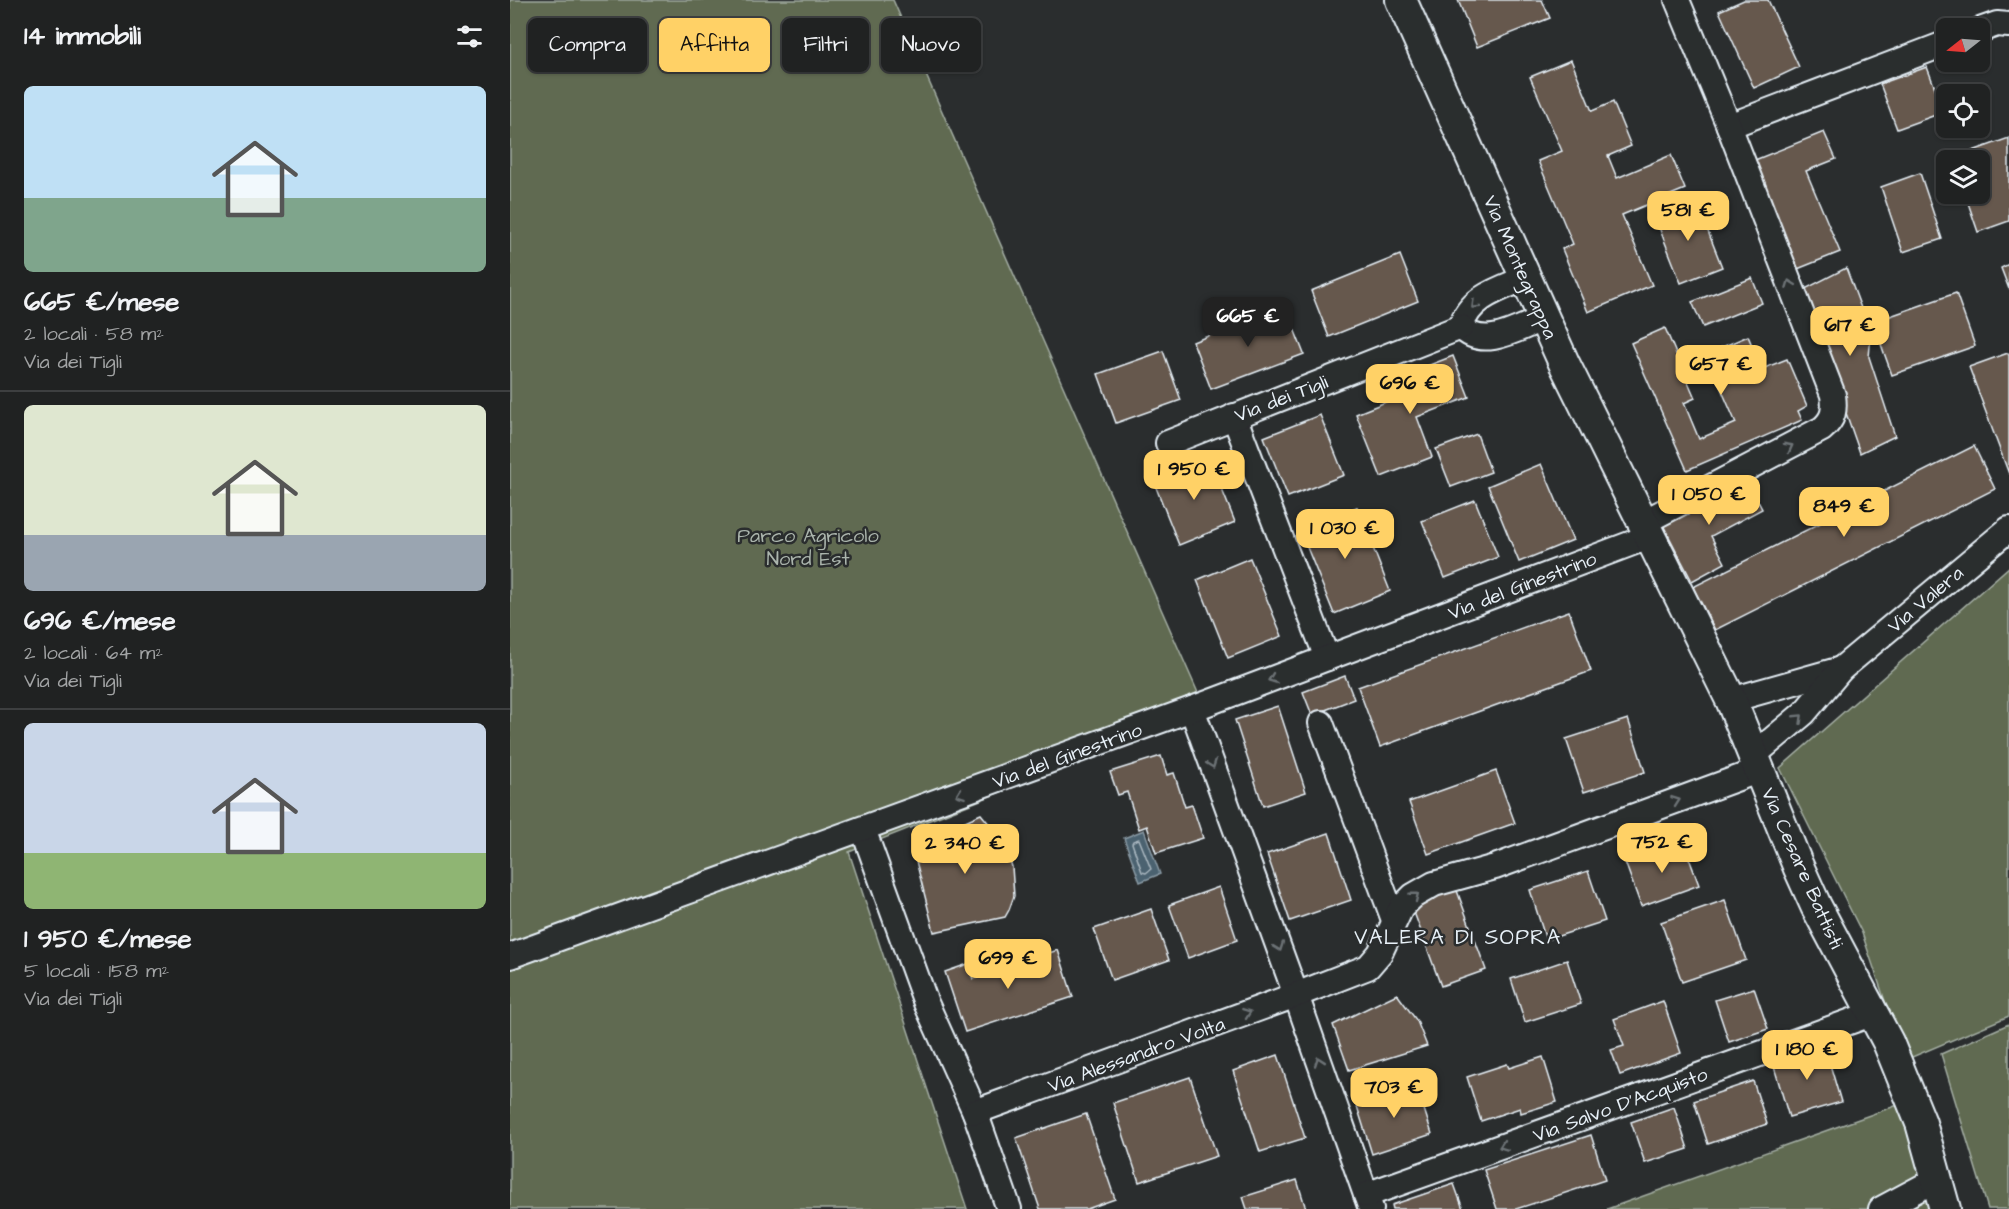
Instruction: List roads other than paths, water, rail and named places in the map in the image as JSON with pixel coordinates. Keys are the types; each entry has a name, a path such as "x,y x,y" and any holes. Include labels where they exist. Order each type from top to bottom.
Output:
{"street":[{"name":"Via Montegrappa","path":"1401,0 1578,392 1648,530"},
{"name":"Via del Ginestrino","path":"510,956 1192,709 1327,658 1648,530 1829,423 1833,416 1833,395 1729,126 1677,0"},
{"path":"1990,26 1997,24 2009,25"},
{"path":"1729,126 1936,47"},
{"path":"1526,278 1491,293 1474,304 1465,315 1461,327 1474,337 1490,337 1544,318"},
{"name":"Via dei Tigli","path":"1168,443 1461,327"},
{"path":"1234,416 1327,658"},
{"name":"Via Valera","path":"1757,763 1841,669 2009,529"},
{"name":"Via Cesare Battisti","path":"1648,530 1731,700 1816,906 1874,1013 1914,1103 1945,1209"},
{"name":"Via Valera","path":"1731,700 1841,669"},
{"path":"1192,709 1368,1202"},
{"path":"1321,723 1394,920"},
{"name":"Via Alessandro Volta","path":"975,1112 1358,971 1373,963 1380,953 1401,908 1413,896 1434,884 1495,867 1757,763"},
{"path":"863,829 926,1003 975,1112 1009,1209"},
{"name":"Via Salvo D'Acquisto","path":"1368,1202 1874,1013"},
{"path":"1881,1209 1937,1179"}],"water":[{"path":"1144,830 1160,874 1140,882 1124,838"}],"district":[{"name":"VALERA DI SOPRA","path":"1458,937"}],"park label":[{"name":"Parco Agricolo Nord Est","path":"808,546"}]}
